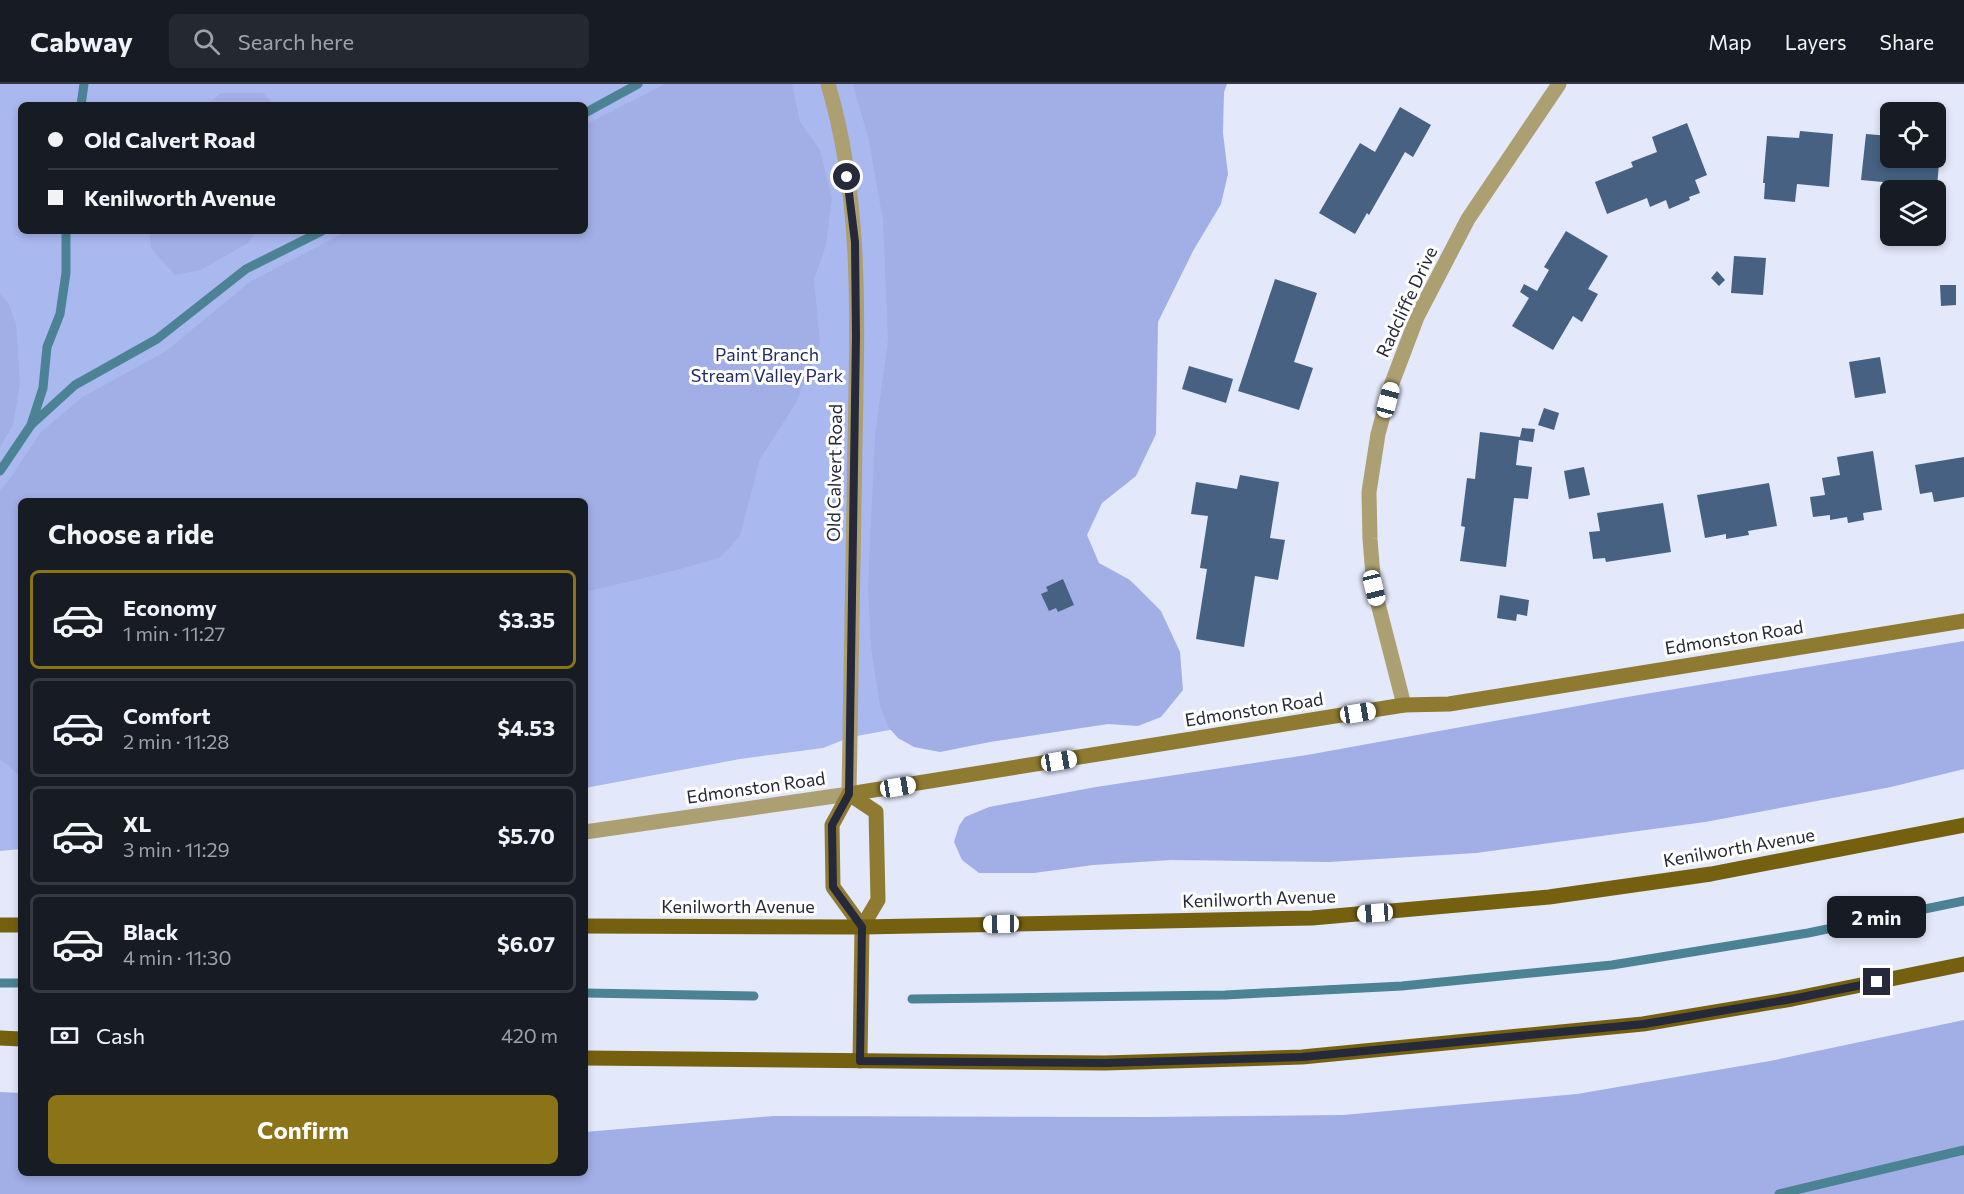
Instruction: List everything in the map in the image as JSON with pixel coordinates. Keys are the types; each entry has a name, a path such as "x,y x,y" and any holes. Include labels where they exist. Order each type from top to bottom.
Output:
{"main road":[{"name":"Kenilworth Avenue","path":"588,926 862,927 1312,918 1549,897 1711,874 1964,825"},
{"path":"0,925 18,925"},
{"path":"588,1058 1105,1063 1302,1057 1644,1024 1792,999 1964,964"},
{"path":"0,1038 18,1039"}],"street":[{"name":"Old Calvert Road","path":"828,84 850,194 855,242 856,336 849,794 832,825 833,887 862,927"},
{"name":"Radcliffe Drive","path":"1404,705 1374,588 1369,492 1378,434 1392,383 1417,317 1462,229 1559,84"},
{"name":"Edmonston Road","path":"588,832 849,794 1404,705 1449,704 1964,621"},
{"path":"849,794 876,812 878,900 862,927 860,1061"}],"green space":[{"name":"Paint Branch Stream Valley Park","path":"0,84 1040,84 984,713 851,737 823,748 740,759 588,787 588,498 18,498 18,849 0,851"},
{"path":"665,84 792,84 800,122 820,150 832,198 826,245 814,280 820,343 796,403 760,459 740,536 721,557 588,591 588,498 18,498 18,774 0,759 0,490 41,432 81,398 166,351 251,281 342,234 588,234 588,123"},
{"path":"853,84 1227,84 1224,92 1223,133 1228,174 1221,204 1193,251 1158,322 1156,434 1136,476 1102,503 1087,535 1099,563 1130,580 1161,611 1180,652 1183,690 1161,717 1138,726 1108,724 940,752 914,747 898,738 889,728 880,706 871,647 868,587 875,436 888,339 883,221 869,141"},
{"path":"221,93 263,93 272,102 210,102"},
{"path":"150,234 254,234 248,243 201,270 175,275 151,248"},
{"path":"0,294 8,302 16,324 20,384 13,425 0,447"},
{"path":"1964,641 1964,769 1891,787 1705,822 1476,853 1329,862 1171,860 1093,865 1034,873 979,873 962,860 954,842 959,826 965,817 989,807 1096,787 1307,755 1627,697"},
{"path":"1964,1020 1964,1194 0,1194 0,1092 18,1093 18,1176 588,1176 588,1132 773,1116 1343,1115 1577,1094 1770,1061"}],"building":[{"path":"1400,107 1431,125 1413,157 1405,152 1369,215 1367,213 1355,234 1319,213 1360,143 1375,152"},
{"path":"1687,123 1707,175 1695,180 1700,193 1669,209 1666,200 1650,207 1647,198 1607,214 1595,182 1633,167 1631,162 1657,152 1652,137"},
{"path":"1800,131 1833,134 1829,187 1797,184 1795,202 1764,199 1767,136 1799,138"},
{"path":"1866,134 1880,135 1880,168 1939,168 1938,180 1861,180"},
{"path":"1566,231 1608,256 1588,289 1598,294 1582,322 1573,316 1553,350 1512,326 1529,298 1520,292 1524,284 1537,291 1549,270 1544,267"},
{"path":"1734,256 1766,258 1763,295 1731,293"},
{"path":"1717,271 1725,280 1719,286 1711,278"},
{"path":"1275,279 1317,293 1294,362 1313,368 1299,410 1238,391"},
{"path":"1940,285 1956,285 1956,305 1941,306"},
{"path":"1880,357 1886,393 1855,398 1849,362"},
{"path":"1189,366 1233,379 1226,403 1182,389"},
{"path":"1544,408 1559,413 1554,430 1538,425"},
{"path":"1522,428 1535,429 1533,442 1519,440 1516,465 1532,467 1528,499 1514,498 1506,567 1460,561 1465,527 1461,526 1467,478 1475,479 1480,432 1520,437"},
{"path":"1873,451 1882,510 1863,513 1864,520 1848,523 1847,517 1830,520 1830,515 1813,517 1810,497 1825,495 1822,478 1840,475 1837,457"},
{"path":"1964,457 1964,497 1934,502 1932,492 1920,494 1915,465"},
{"path":"1584,467 1590,495 1569,499 1564,471"},
{"path":"1240,475 1279,482 1270,538 1285,540 1278,580 1255,576 1244,647 1196,639 1207,569 1200,568 1208,516 1191,514 1196,482 1237,489"},
{"path":"1769,483 1777,526 1748,531 1749,535 1726,539 1726,534 1705,538 1697,495"},
{"path":"1663,503 1671,552 1606,562 1605,558 1593,559 1589,532 1600,531 1597,513"},
{"path":"1063,579 1074,605 1058,612 1056,608 1049,611 1041,594 1048,591 1046,587"},
{"path":"1500,595 1529,600 1527,616 1517,614 1516,621 1497,618"}],"waterway":[{"path":"81,102 84,84"},
{"path":"588,111 638,84"},
{"path":"31,425 43,388 47,347 60,314 66,273 66,234"},
{"path":"0,471 31,425 75,385 157,339 246,269 316,234"},
{"path":"912,999 1225,995 1402,986 1612,965 1808,933 1964,901"},
{"path":"0,983 18,983"},
{"path":"588,993 754,996"},
{"path":"1779,1194 1964,1150"}],"route":[{"path":"847,177 855,242 856,336 849,794 832,825 833,887 862,927 860,1061 1105,1063 1302,1057 1644,1024 1877,982"}]}
